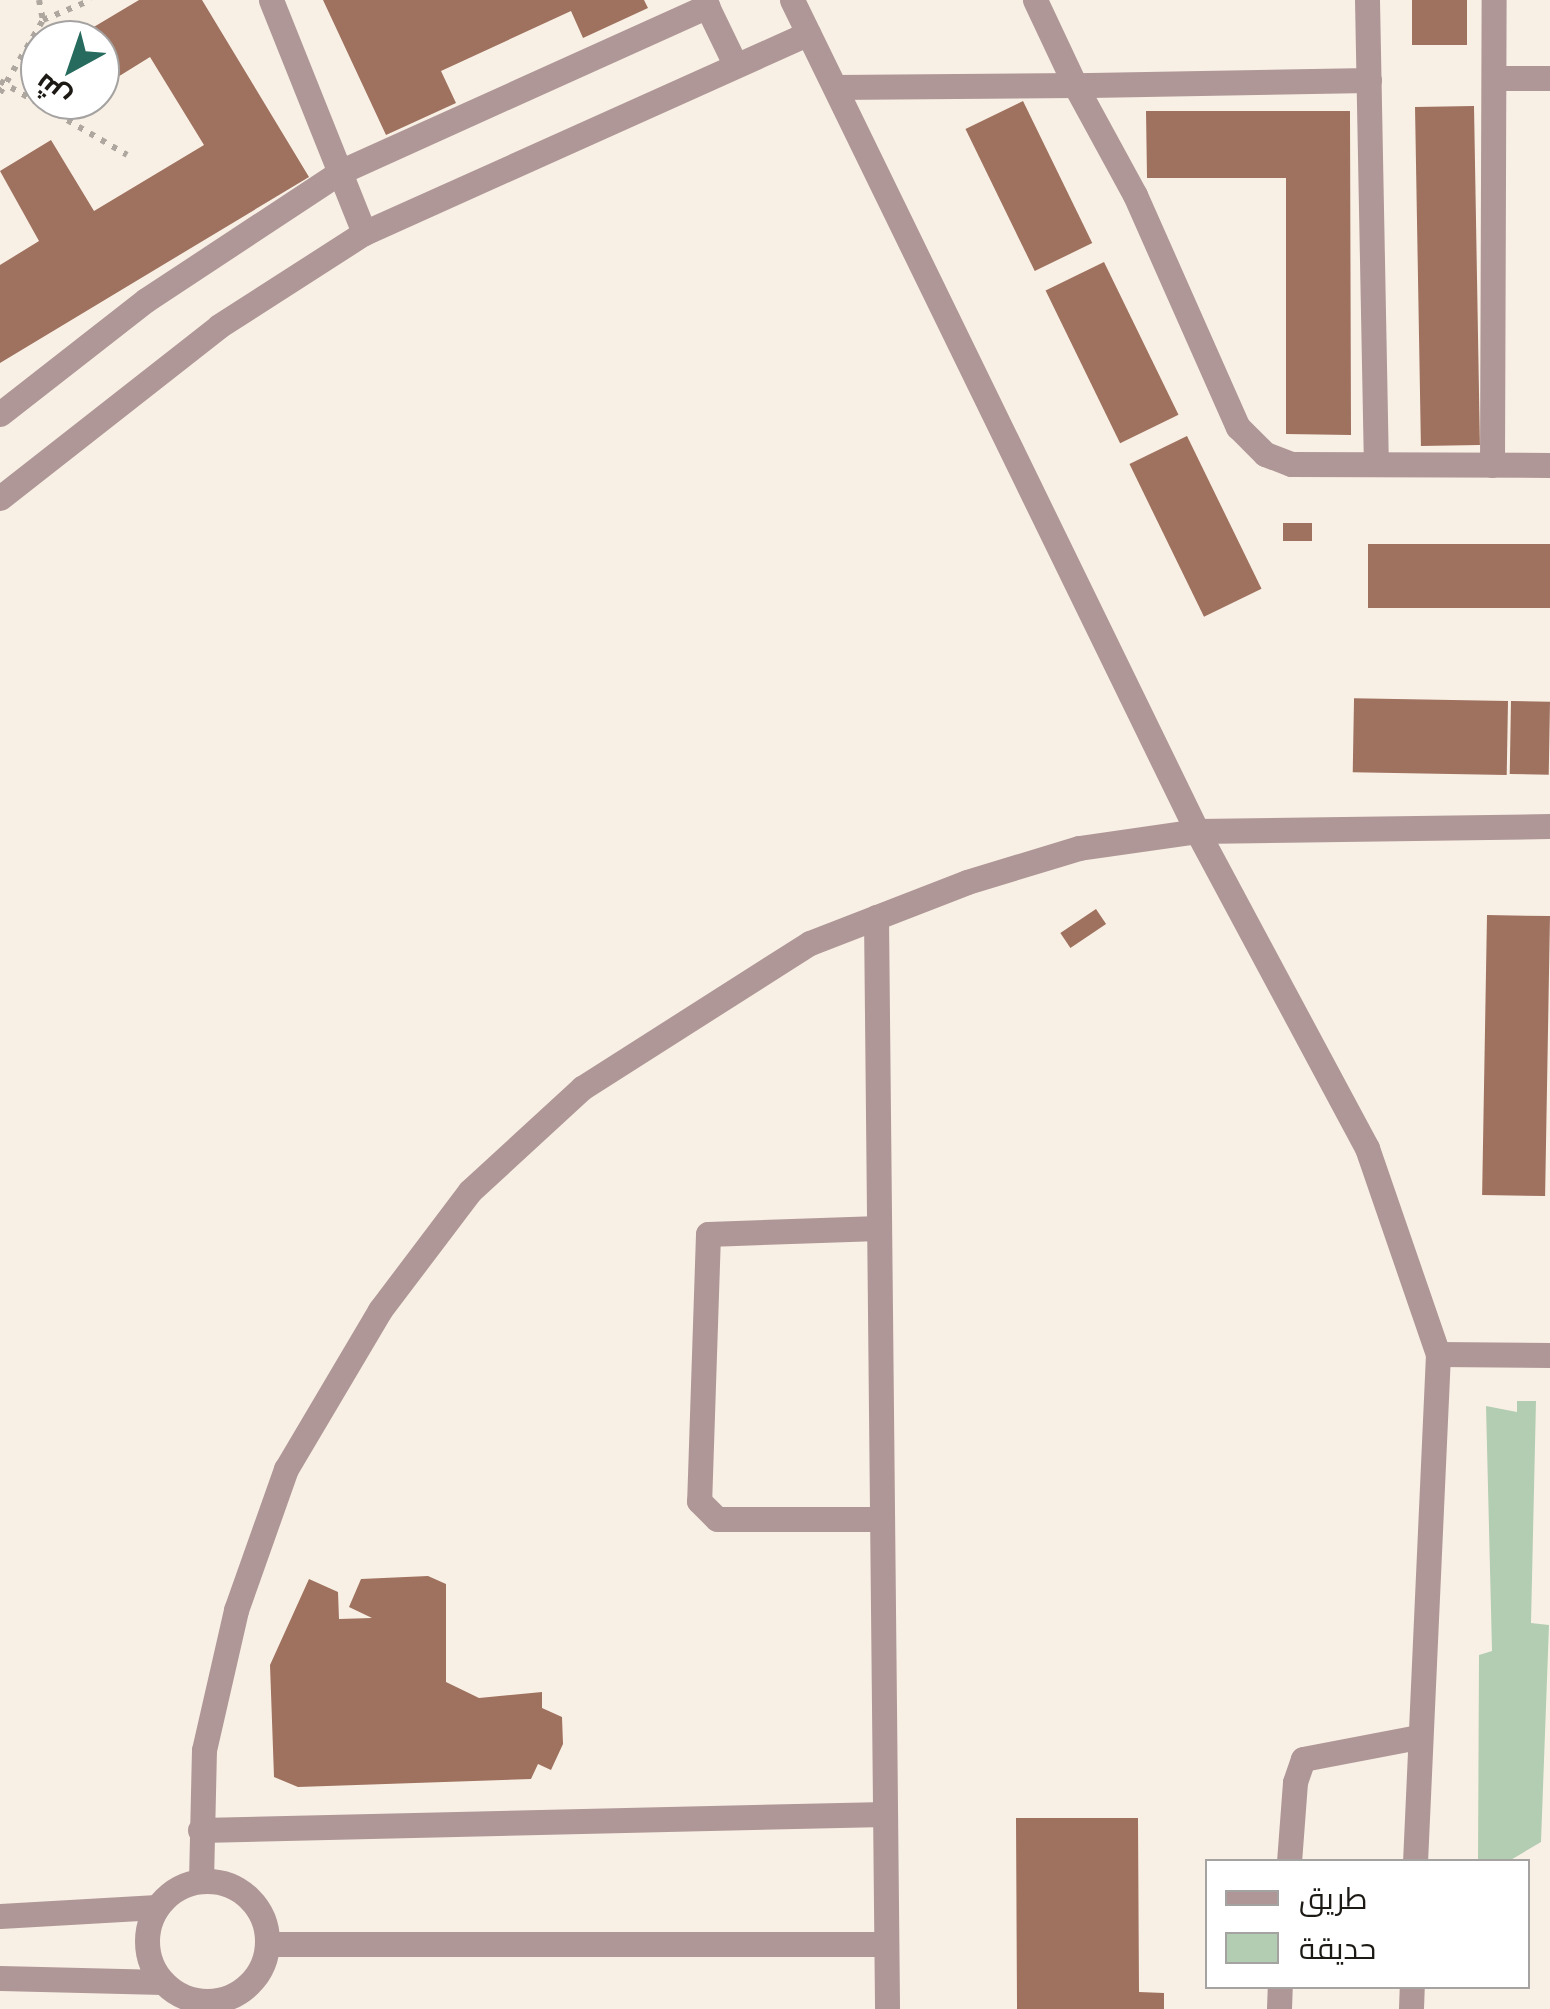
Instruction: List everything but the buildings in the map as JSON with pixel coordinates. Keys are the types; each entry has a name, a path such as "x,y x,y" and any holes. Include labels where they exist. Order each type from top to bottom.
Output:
{"street":[{"path":"270,0 364,233"},
{"path":"792,0 1198,832 1367,1148 1438,1354 1415,1859"},
{"path":"1034,0 1135,196 1238,427 1265,454 1291,464 1376,461 1550,465"},
{"path":"1368,0 1376,461"},
{"path":"1492,464 1494,0"},
{"path":"0,414 146,300 342,171 705,3 736,64"},
{"path":"0,498 219,326 364,233 808,33"},
{"path":"1496,78 1550,78"},
{"path":"835,87 1369,80"},
{"path":"201,1881 204,1750 236,1610 286,1469 380,1310 470,1191 582,1088 810,943 1079,848 1198,832 1550,826"},
{"path":"876,917 887,2009"},
{"path":"879,1228 708,1234 699,1501 717,1519 882,1519"},
{"path":"1438,1354 1550,1355"},
{"path":"1289,1859 1295,1782 1303,1759 1418,1737"},
{"path":"200,1830 884,1814"},
{"path":"0,1916 157,1907 201,1881 241,1891 261,1914 268,1944 255,1979 239,1993 195,2004 163,1982 148,1952"},
{"path":"128,1980 148,1952 157,1907"},
{"path":"268,1944 886,1944"},
{"path":"0,1978 163,1982"}],"path":[{"path":"39,0 43,20 91,0"},
{"path":"0,92 20,56"},
{"path":"3,82 127,155"}],"green space":[{"path":"1517,1401 1536,1401 1531,1623 1549,1625 1541,1842 1512,1859 1478,1859 1479,1655 1492,1651 1486,1406 1517,1412"}]}
